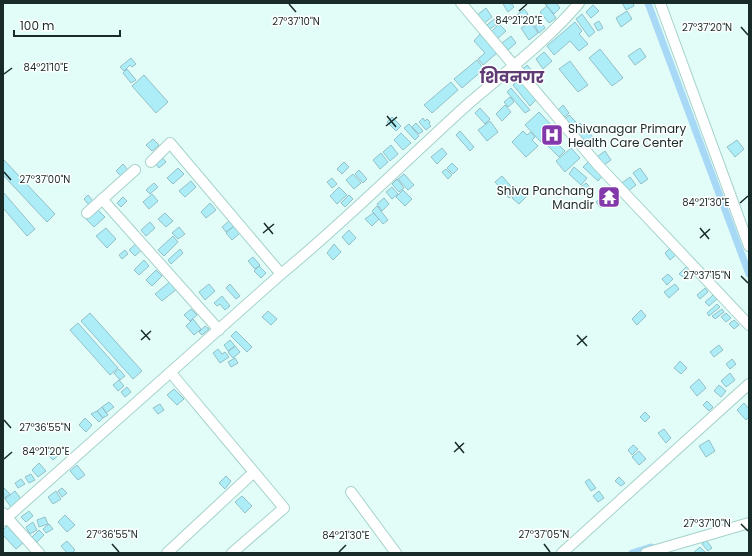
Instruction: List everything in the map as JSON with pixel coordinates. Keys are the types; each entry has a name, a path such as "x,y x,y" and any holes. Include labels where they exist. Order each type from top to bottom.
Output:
{"street":[{"path":"461,3 597,164 749,325"},
{"path":"39,553 4,517 171,373 311,249 468,105 542,42 578,3"},
{"path":"660,3 749,246"},
{"path":"151,162 170,143 281,274"},
{"path":"87,213 135,170"},
{"path":"102,200 219,330"},
{"path":"171,373 284,508 232,553"},
{"path":"562,553 749,384"},
{"path":"167,553 254,472"},
{"path":"351,492 396,553"},
{"path":"646,553 749,523"}],"building":[{"path":"511,3 514,7 508,12 503,4"},
{"path":"556,3 560,8 554,14 545,4"},
{"path":"622,3 633,3 634,6 626,10"},
{"path":"593,5 599,11 591,18 586,12"},
{"path":"547,6 556,18 549,23 540,12"},
{"path":"486,8 492,17 483,24 476,16"},
{"path":"524,9 528,14 521,20 517,15"},
{"path":"627,11 632,19 621,27 616,18"},
{"path":"582,14 595,32 589,37 576,19"},
{"path":"494,19 497,24 490,29 487,25"},
{"path":"599,21 603,28 598,31 594,24"},
{"path":"531,22 538,33 529,40 521,28"},
{"path":"541,22 545,28 539,33 535,26"},
{"path":"575,22 582,31 579,34 588,44 579,51 570,41 554,55 547,46"},
{"path":"499,24 506,31 497,39 491,32"},
{"path":"480,34 497,53 483,65 478,59 485,53 474,41"},
{"path":"511,36 516,43 508,50 502,43"},
{"path":"640,48 646,57 635,65 628,56"},
{"path":"600,49 623,78 612,86 589,58"},
{"path":"544,52 552,61 543,69 536,59"},
{"path":"131,58 136,64 132,67 130,65 124,71 120,67"},
{"path":"477,60 484,69 462,88 454,79"},
{"path":"570,61 588,85 578,92 559,69"},
{"path":"527,65 534,73 528,77 522,70"},
{"path":"127,69 136,80 131,83 123,73"},
{"path":"144,75 168,102 156,113 132,86"},
{"path":"520,79 537,99 530,106 513,85"},
{"path":"451,82 458,90 432,113 424,105"},
{"path":"511,88 530,110 525,113 507,92"},
{"path":"510,97 514,102 508,107 504,102"},
{"path":"505,105 511,112 502,121 496,114"},
{"path":"563,105 569,113 565,117 558,110"},
{"path":"480,108 490,119 485,124 475,113"},
{"path":"539,112 555,129 541,142 525,125"},
{"path":"569,115 577,123 573,127 565,119"},
{"path":"392,117 401,126 396,131 387,122"},
{"path":"423,118 425,121 427,119 430,122 429,124 431,126 426,130 419,122"},
{"path":"490,121 498,132 487,141 478,130"},
{"path":"416,123 423,131 419,134 412,127"},
{"path":"580,123 594,138 587,145 573,130"},
{"path":"409,124 419,136 415,140 404,128"},
{"path":"460,131 474,147 470,151 456,135"},
{"path":"523,131 527,135 531,132 535,137 532,140 538,146 526,157 512,142"},
{"path":"401,133 411,143 403,150 394,140"},
{"path":"548,135 565,151 559,157 543,141"},
{"path":"153,139 159,145 152,151 146,145"},
{"path":"737,140 744,149 735,157 727,147"},
{"path":"391,145 398,154 390,161 383,152"},
{"path":"442,148 447,154 437,164 431,157"},
{"path":"571,148 580,158 565,172 556,161"},
{"path":"605,151 611,160 604,165 597,157"},
{"path":"381,153 388,162 380,169 373,160"},
{"path":"161,156 166,162 159,168 154,162"},
{"path":"3,159 55,214 47,222 3,175"},
{"path":"589,161 603,175 598,181 583,167"},
{"path":"344,162 349,167 342,174 337,169"},
{"path":"452,163 458,169 453,174 447,168"},
{"path":"123,164 128,170 121,176 116,171"},
{"path":"574,167 587,178 581,185 569,174"},
{"path":"178,168 184,174 173,184 167,178"},
{"path":"640,168 648,179 641,184 633,173"},
{"path":"446,169 452,175 448,179 442,172"},
{"path":"359,170 367,179 363,183 355,174"},
{"path":"353,174 361,183 354,189 346,180"},
{"path":"404,174 414,185 408,190 398,179"},
{"path":"502,176 516,192 509,198 495,182"},
{"path":"630,177 636,185 628,191 622,183"},
{"path":"332,178 337,184 332,188 327,182"},
{"path":"397,179 404,188 399,192 392,184"},
{"path":"191,181 196,187 185,197 179,191"},
{"path":"154,183 158,187 150,194 146,190"},
{"path":"586,183 590,187 580,196 575,192"},
{"path":"339,187 347,195 337,204 330,196"},
{"path":"392,187 398,194 392,199 386,192"},
{"path":"521,189 527,196 519,204 512,198"},
{"path":"403,190 412,199 405,206 396,197"},
{"path":"3,192 35,229 27,236 3,208"},
{"path":"152,194 158,201 149,209 143,202"},
{"path":"88,195 93,201 89,205 84,199"},
{"path":"349,195 353,199 345,207 341,203"},
{"path":"603,196 608,203 601,208 596,202"},
{"path":"123,197 127,201 121,207 117,203"},
{"path":"384,198 389,204 382,211 377,204"},
{"path":"210,203 216,210 206,218 201,212"},
{"path":"377,206 388,220 383,224 372,211"},
{"path":"97,209 105,217 94,227 86,219"},
{"path":"165,213 173,221 166,227 158,219"},
{"path":"373,213 379,219 372,226 365,219"},
{"path":"229,221 234,226 226,232 222,227"},
{"path":"150,222 155,228 146,236 141,230"},
{"path":"234,226 240,233 232,240 226,233"},
{"path":"179,227 185,234 178,239 172,233"},
{"path":"106,228 116,239 107,248 96,236"},
{"path":"349,230 356,238 349,245 342,237"},
{"path":"173,236 178,242 164,256 158,250"},
{"path":"138,242 144,248 135,256 129,250"},
{"path":"334,244 341,252 333,260 327,253"},
{"path":"671,247 677,254 670,260 665,253"},
{"path":"180,249 183,253 171,264 168,260"},
{"path":"125,250 128,254 122,259 119,255"},
{"path":"253,257 260,265 255,269 248,261"},
{"path":"144,260 149,266 139,275 134,270"},
{"path":"259,266 266,273 261,278 254,271"},
{"path":"687,266 691,270 683,277 679,274"},
{"path":"156,270 162,276 152,286 146,280"},
{"path":"668,274 673,279 667,285 662,279"},
{"path":"172,280 178,288 162,301 155,294"},
{"path":"209,284 215,291 205,300 199,292"},
{"path":"230,284 240,296 236,299 226,288"},
{"path":"675,284 679,289 669,298 664,292"},
{"path":"705,288 708,292 700,299 697,295"},
{"path":"713,295 717,299 709,306 705,302"},
{"path":"222,296 230,306 225,310 220,304 217,306 214,303"},
{"path":"717,304 720,307 709,316 707,313"},
{"path":"191,309 197,315 190,321 184,315"},
{"path":"722,309 724,312 715,319 712,316"},
{"path":"641,310 646,316 637,325 632,319"},
{"path":"268,311 277,319 271,325 262,317"},
{"path":"90,313 142,371 133,379 81,321"},
{"path":"726,313 731,318 726,322 721,317"},
{"path":"193,319 201,329 194,335 186,326"},
{"path":"734,320 739,325 734,329 729,324"},
{"path":"78,323 118,368 110,375 70,330"},
{"path":"205,326 209,329 202,335 199,332"},
{"path":"236,331 252,347 247,352 231,336"},
{"path":"230,340 235,346 228,351 224,345"},
{"path":"719,345 723,350 714,357 710,352"},
{"path":"235,346 240,352 233,358 228,352"},
{"path":"218,349 222,354 225,352 229,357 220,363 213,353"},
{"path":"235,358 238,363 231,367 228,362"},
{"path":"732,359 736,364 730,369 726,364"},
{"path":"680,361 687,368 681,374 674,368"},
{"path":"119,369 125,376 120,380 114,373"},
{"path":"730,373 735,380 726,387 721,381"},
{"path":"699,379 706,388 697,396 690,387"},
{"path":"119,380 124,386 118,391 113,385"},
{"path":"719,385 726,391 721,397 714,391"},
{"path":"127,387 131,392 125,397 121,392"},
{"path":"174,389 184,399 177,405 167,395"},
{"path":"707,401 713,407 709,411 703,405"},
{"path":"109,402 114,407 106,413 102,407"},
{"path":"744,403 749,409 749,417 746,420 737,410"},
{"path":"160,404 164,410 158,414 153,408"},
{"path":"102,407 108,415 103,418 97,411"},
{"path":"97,411 103,418 99,422 91,414"},
{"path":"645,412 650,417 645,422 640,417"},
{"path":"85,418 92,425 86,432 79,425"},
{"path":"664,429 671,438 666,443 658,433"},
{"path":"709,440 715,451 706,457 699,446"},
{"path":"633,445 638,449 632,455 628,450"},
{"path":"53,446 61,453 53,460 46,453"},
{"path":"639,451 646,459 639,465 632,457"},
{"path":"39,463 46,471 38,477 32,470"},
{"path":"77,465 85,475 78,480 70,471"},
{"path":"31,474 35,480 29,483 25,477"},
{"path":"226,476 231,481 225,489 219,483"},
{"path":"619,477 625,483 621,486 615,481"},
{"path":"21,479 25,484 18,488 15,483"},
{"path":"589,479 596,488 591,491 585,482"},
{"path":"3,487 10,494 3,499"},
{"path":"62,488 67,493 62,497 58,491"},
{"path":"15,491 21,499 11,507 5,499"},
{"path":"56,491 61,499 53,504 48,497"},
{"path":"599,491 604,498 598,502 593,496"},
{"path":"242,496 252,506 245,513 235,502"},
{"path":"29,511 33,516 26,522 21,517"},
{"path":"65,515 75,525 67,532 58,522"},
{"path":"45,517 48,524 39,527 37,520"},
{"path":"691,517 695,522 690,526 686,520"},
{"path":"33,522 37,530 30,534 26,527"},
{"path":"49,524 53,529 46,533 43,529"},
{"path":"7,526 23,543 16,549 3,535 3,530"},
{"path":"39,530 44,535 37,542 32,537"},
{"path":"706,540 712,548 708,551 702,544"},
{"path":"67,541 75,550 72,553 67,553 61,546"},
{"path":"700,547 706,553 693,553"}],"waterway":[{"path":"648,3 749,274"},
{"path":"632,553 651,547"}],"place":[{"name":"Shivanagar Primary Health Care Center","path":"552,135"},
{"name":"Shiva Panchang Mandir","path":"609,197"}],"district":[{"name":"शिवनगर","path":"512,77"}]}
